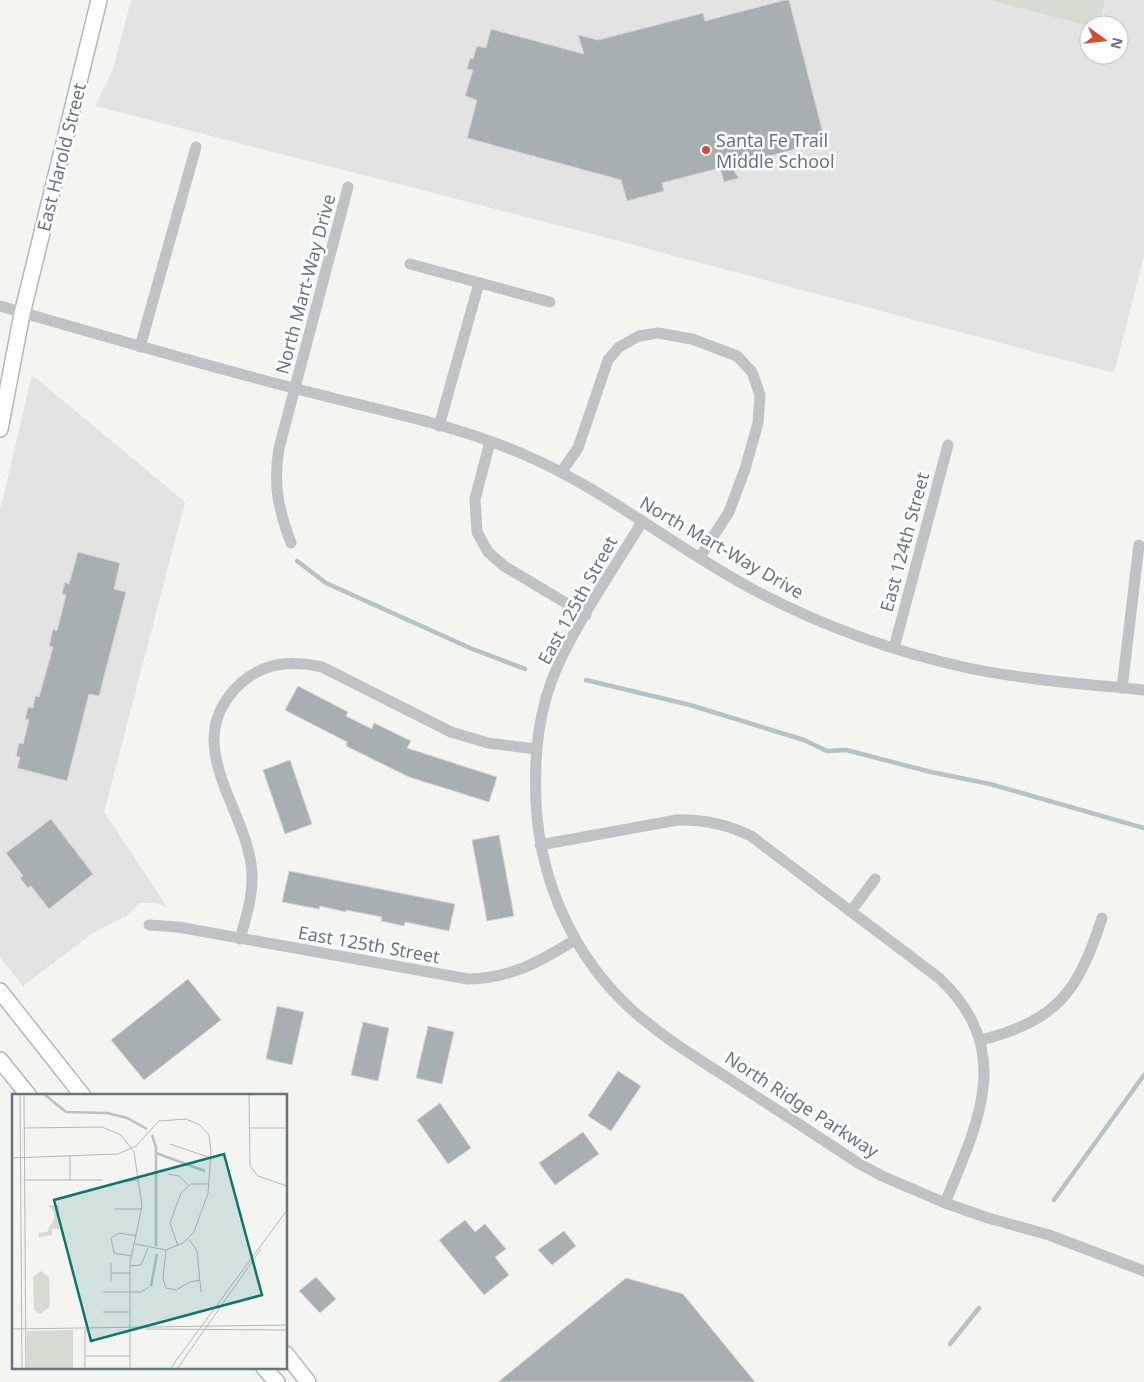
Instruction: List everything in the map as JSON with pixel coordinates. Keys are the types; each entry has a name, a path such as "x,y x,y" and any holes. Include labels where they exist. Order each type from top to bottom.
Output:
{"main road":[{"name":"East Harold Street","path":"0,429 22,314 99,0"},
{"name":"East Harold Street","path":"0,383 22,314"},
{"path":"0,991 81,1094"},
{"path":"0,1060 27,1094"},
{"path":"288,1357 308,1382"},
{"path":"266,1370 277,1382"}],"street":[{"path":"140,347 196,147"},
{"name":"North Mart-Way Drive","path":"291,543 276,494 275,471 348,187"},
{"path":"410,264 550,302"},
{"path":"439,426 479,283"},
{"name":"North Mart-Way Drive","path":"0,306 140,347 439,426 490,442 562,471 752,589 833,627 894,648 977,669 1144,690"},
{"path":"562,471 578,448 608,360 619,347 639,336 658,333 692,340 737,356 752,372 760,395 758,423 746,469 729,512 700,557"},
{"path":"490,442 474,499 477,532 488,552 504,566 586,615"},
{"name":"East 124th Street","path":"894,648 948,445"},
{"name":"East 125th Street","path":"540,845 537,817 536,749 548,692 559,664 586,615 642,522"},
{"path":"1122,688 1139,545"},
{"path":"240,939 252,889 251,864 220,777 214,740 215,727 224,703 232,692 251,674 282,663 302,662 322,666 450,732 488,743 536,749"},
{"path":"540,845 677,820 694,819 720,823 751,836 951,990 967,1010 981,1040 985,1072 983,1097 977,1120 945,1203"},
{"name":"North Ridge Parkway","path":"540,845 552,890 575,940 618,996 673,1042 858,1163 882,1176 945,1203 988,1218 1049,1235 1143,1268"},
{"path":"850,911 875,879"},
{"path":"981,1040 1012,1032 1032,1022 1048,1012 1066,996 1078,979 1090,956 1102,918"},
{"name":"East 125th Street","path":"149,925 178,927 468,979 501,976 518,971 575,940"}],"shaded area":[{"name":"Santa Fe Trail Middle School","path":"131,0 1144,0 1144,256 1114,373 596,235 95,106 113,70"},
{"path":"989,0 1105,0 1101,15 1079,15 1079,23"},
{"path":"32,375 185,502 104,812 167,907 157,903 139,903 127,915 90,935 23,986 0,957 0,511"}],"building":[{"name":"Santa Fe Trail Middle School","path":"789,0 825,141 766,157 765,162 734,171 739,178 724,182 720,168 662,183 664,191 627,201 621,180 467,138 477,100 465,96 473,70 467,69 470,58 473,59 477,46 486,48 491,29 584,54 578,35 598,40 703,13 705,21"},
{"path":"78,552 120,563 114,589 126,592 99,696 89,694 67,781 17,768 20,757 16,756 19,743 23,744 29,720 25,719 28,707 33,708 35,696 39,697 53,647 49,646 53,629 57,631 66,595 62,594 65,582 69,584"},
{"path":"298,686 348,712 346,716 372,729 374,723 411,741 407,748 497,777 489,802 409,777 346,746 347,742 285,710"},
{"path":"290,760 312,824 285,834 263,770"},
{"path":"51,819 93,874 49,909 31,886 28,888 20,878 23,876 6,853"},
{"path":"499,835 514,916 487,921 472,840"},
{"path":"289,871 455,904 449,931 405,922 404,926 381,921 382,917 346,910 346,912 320,906 319,909 282,902"},
{"path":"188,979 221,1020 144,1080 111,1040"},
{"path":"277,1006 304,1012 292,1065 266,1059"},
{"path":"363,1022 389,1028 378,1081 351,1075"},
{"path":"428,1026 454,1032 442,1084 416,1078"},
{"path":"618,1071 641,1086 611,1131 588,1116"},
{"path":"440,1103 471,1148 448,1164 417,1120"},
{"path":"583,1132 599,1154 555,1185 539,1163"},
{"path":"465,1220 475,1232 485,1224 506,1249 495,1257 509,1275 484,1295 439,1240"},
{"path":"564,1231 576,1246 552,1265 538,1250"},
{"path":"316,1277 336,1299 320,1313 299,1291"},
{"path":"626,1278 683,1294 755,1382 498,1382"}],"waterway":[{"path":"297,561 326,583 470,648 525,669"},
{"path":"586,680 690,705 804,740 827,751 846,750 931,772 990,784 1144,828"},
{"path":"1054,1200 1144,1075"},
{"path":"950,1344 979,1308"}],"place":[{"name":"Santa Fe Trail Middle School","path":"706,150"}]}
